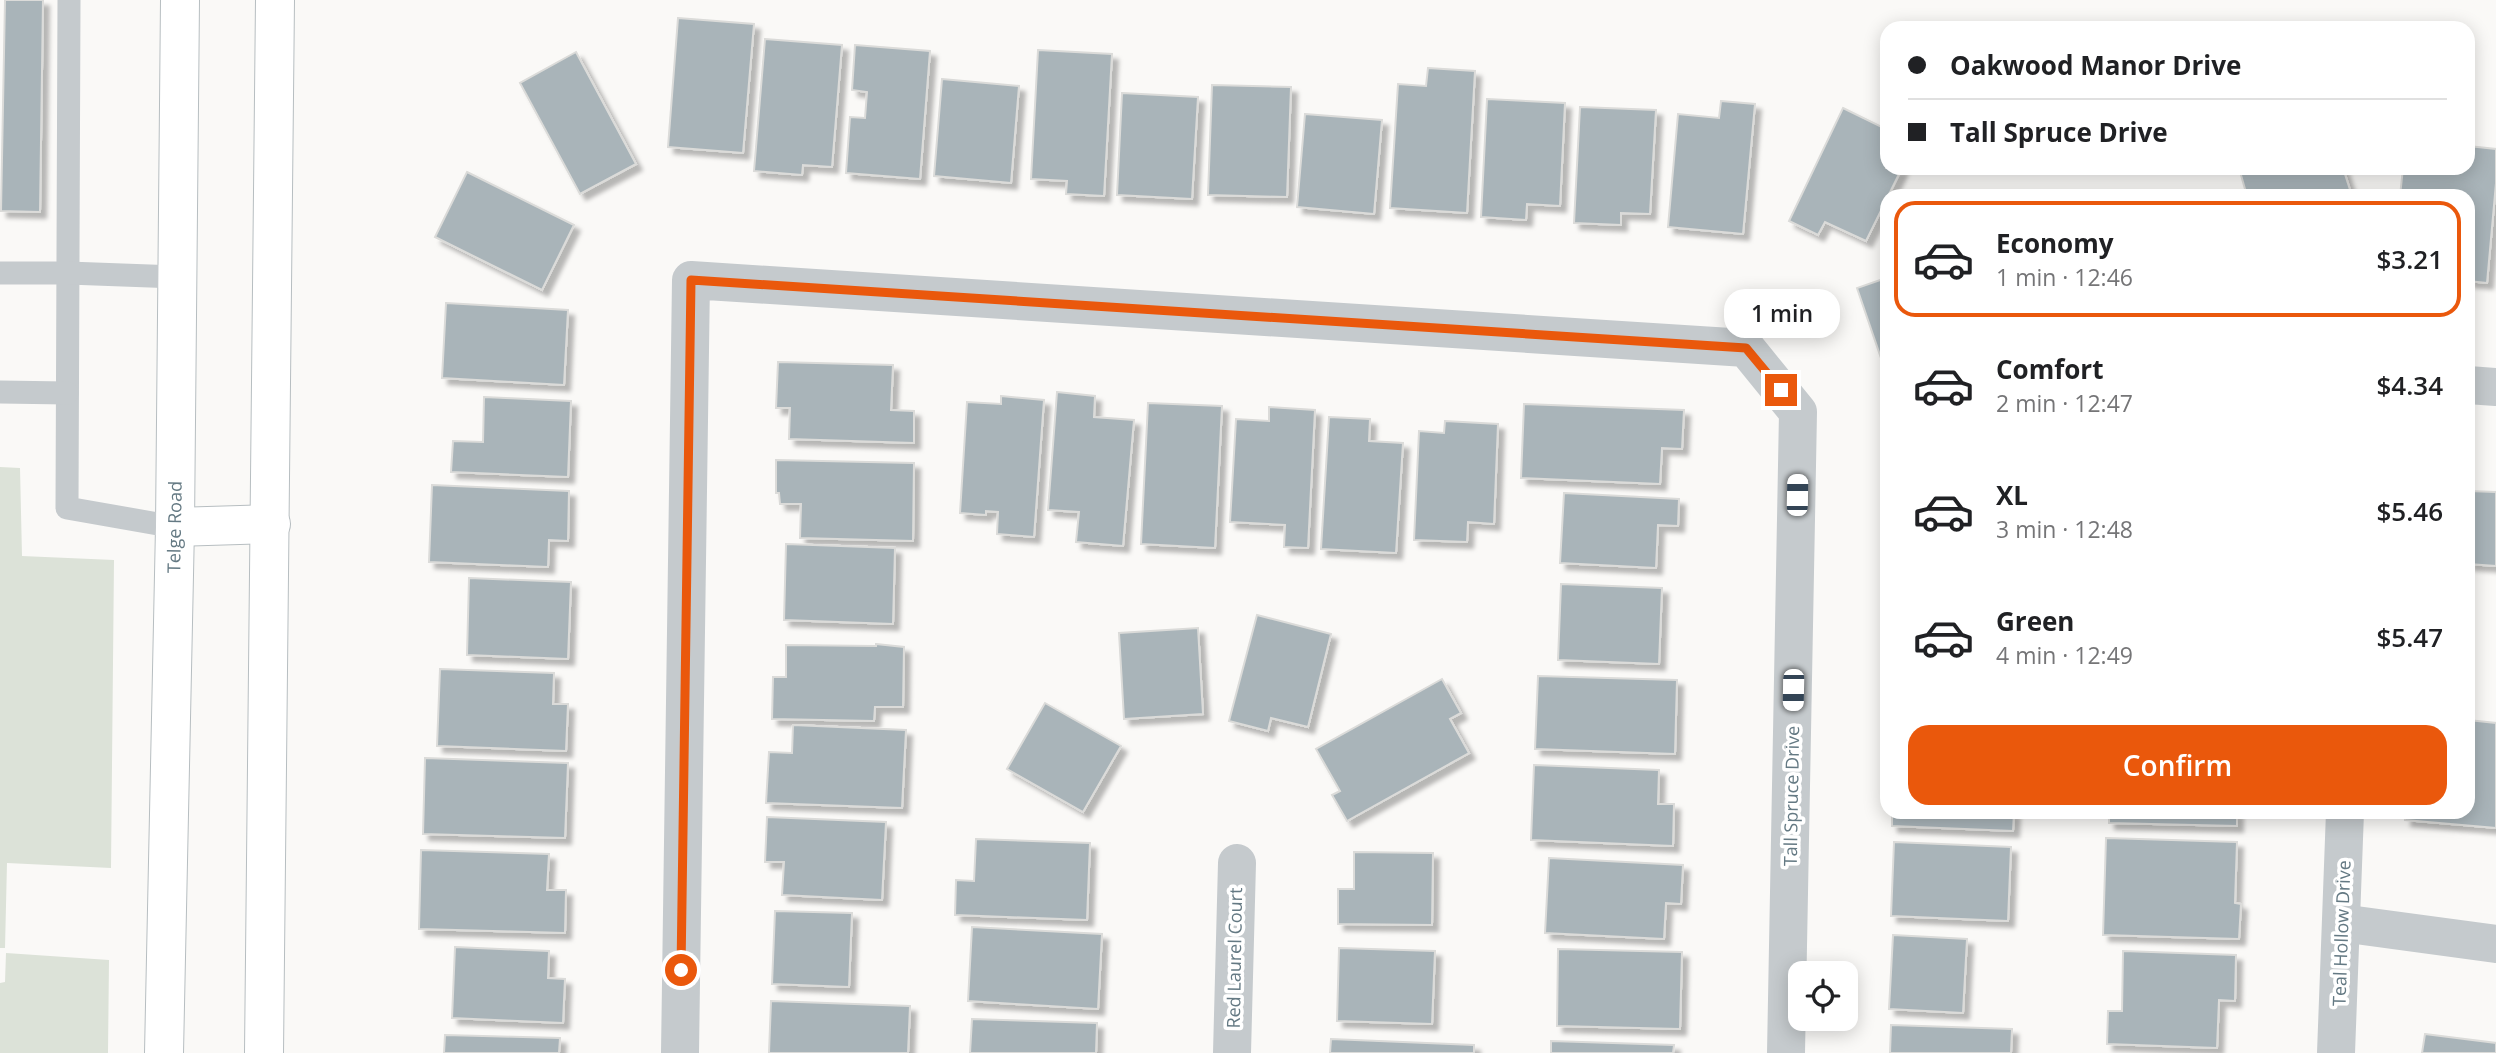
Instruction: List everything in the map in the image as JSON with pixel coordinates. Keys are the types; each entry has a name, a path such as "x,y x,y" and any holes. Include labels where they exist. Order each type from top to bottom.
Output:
{"main road":[{"name":"Telge Road","path":"164,1053 175,527 180,0"},
{"path":"264,1053 275,0"},
{"path":"175,527 271,524"}],"street":[{"name":"Tall Spruce Drive","path":"680,1053 691,280 1746,348 1798,412 1786,1053"},
{"path":"2475,386 2496,387"},
{"name":"Teal Hollow Drive","path":"2336,1053 2346,819"},
{"name":"Red Laurel Court","path":"1232,1053 1237,863"},
{"path":"2341,923 2496,944"}],"lane":[{"path":"69,0 67,508 175,527"},
{"path":"0,273 177,277"},
{"path":"0,391 67,393"}],"shaded area":[{"path":"0,467 20,468 22,556 114,560 111,868 7,863 5,948 0,948"},
{"path":"6,953 109,960 108,1053 0,1053 0,983 5,982"}],"building":[{"path":"5,0 43,0 40,212 1,211"},
{"path":"678,18 754,24 743,153 668,147"},
{"path":"765,39 842,45 832,167 803,165 802,175 754,171"},
{"path":"855,45 930,51 920,179 846,173 850,117 865,118 867,92 852,90"},
{"path":"1038,50 1112,54 1104,196 1066,194 1067,181 1031,179"},
{"path":"576,52 636,164 580,194 520,83"},
{"path":"1428,68 1475,71 1467,213 1390,208 1398,84 1426,86"},
{"path":"942,79 1019,86 1011,183 934,176"},
{"path":"1212,85 1291,87 1287,197 1208,195"},
{"path":"1122,93 1198,97 1192,199 1117,195"},
{"path":"1487,99 1565,103 1560,206 1527,204 1526,220 1481,217"},
{"path":"1721,101 1755,104 1743,234 1668,227 1678,114 1719,118"},
{"path":"1580,107 1656,110 1650,214 1621,213 1621,225 1574,223"},
{"path":"1843,108 1880,126 1880,175 1899,175 1892,189 1880,189 1880,213 1866,241 1825,222 1818,235 1789,221"},
{"path":"1305,114 1382,120 1374,214 1297,207"},
{"path":"2475,147 2496,149 2496,183 2487,283 2475,282 2475,189 2401,189 2402,175 2475,175"},
{"path":"467,172 574,225 542,290 435,237"},
{"path":"2241,175 2345,175 2350,189 2245,189"},
{"path":"1880,280 1880,355 1857,288"},
{"path":"446,303 568,310 564,385 442,378"},
{"path":"778,362 893,365 891,410 914,411 914,443 789,439 790,408 776,408"},
{"path":"1057,392 1095,396 1094,417 1134,420 1123,546 1076,542 1079,512 1048,510"},
{"path":"1001,396 1044,400 1034,537 997,534 998,512 986,511 986,515 960,513 967,402 1001,404"},
{"path":"484,397 571,401 568,477 451,472 453,441 483,442"},
{"path":"1148,403 1222,406 1215,548 1141,544"},
{"path":"1524,404 1684,410 1682,449 1662,448 1660,484 1521,478"},
{"path":"1269,407 1315,410 1308,548 1284,547 1285,525 1230,522 1236,419 1269,421"},
{"path":"1329,417 1370,419 1369,441 1403,443 1396,553 1321,549"},
{"path":"1445,421 1498,424 1494,524 1468,522 1467,542 1414,540 1419,431 1444,433"},
{"path":"776,460 914,463 913,541 800,538 801,504 780,504 779,493 776,493"},
{"path":"432,485 569,491 568,541 549,540 548,567 429,562"},
{"path":"2475,491 2496,492 2496,566 2475,564"},
{"path":"1564,493 1679,499 1678,526 1658,525 1656,568 1560,563"},
{"path":"786,544 895,548 893,624 784,620"},
{"path":"469,578 571,582 568,659 467,655"},
{"path":"1561,584 1662,588 1659,664 1558,660"},
{"path":"1257,615 1331,634 1308,727 1271,718 1268,731 1229,721"},
{"path":"1198,628 1203,714 1124,719 1119,633"},
{"path":"876,644 904,647 903,707 875,707 874,721 772,719 773,677 786,677 786,645"},
{"path":"440,669 554,673 553,704 568,704 566,751 437,746"},
{"path":"1538,676 1677,680 1675,754 1535,749"},
{"path":"1442,679 1461,713 1450,719 1469,753 1347,821 1332,795 1340,791 1316,749"},
{"path":"1045,703 1121,746 1083,812 1007,769"},
{"path":"2475,721 2496,723 2496,828 2405,820 2475,819"},
{"path":"793,725 906,730 902,808 766,803 769,752 792,753"},
{"path":"425,758 568,763 565,838 423,834"},
{"path":"1534,765 1659,770 1658,804 1674,804 1673,846 1531,840"},
{"path":"767,817 886,822 882,900 782,895 784,862 765,862"},
{"path":"1892,819 2014,819 2013,831 1892,826"},
{"path":"2109,819 2237,819 2237,826 2109,823"},
{"path":"2106,838 2237,842 2235,903 2241,904 2239,939 2103,935"},
{"path":"976,839 1090,843 1087,920 955,915 956,880 974,881"},
{"path":"1894,842 2011,847 2008,921 1891,916"},
{"path":"421,850 549,854 547,890 566,890 565,933 419,929"},
{"path":"1354,852 1433,853 1432,925 1338,924 1338,889 1354,889"},
{"path":"1549,858 1683,865 1681,904 1666,903 1664,939 1545,933"},
{"path":"775,911 852,913 849,987 772,984"},
{"path":"972,927 1102,934 1098,1009 968,1001"},
{"path":"1893,935 1967,939 1963,1013 1889,1009"},
{"path":"455,947 549,951 548,978 565,979 563,1023 452,1018"},
{"path":"1339,948 1435,951 1432,1024 1337,1021"},
{"path":"1558,949 1682,952 1680,1029 1557,1026"},
{"path":"2123,951 2236,955 2235,1001 2219,1000 2217,1048 2107,1044 2108,1011 2122,1011"},
{"path":"771,1001 910,1006 908,1053 769,1053"},
{"path":"972,1019 1097,1023 1096,1053 970,1053"},
{"path":"1891,1025 2012,1029 2011,1053 1890,1053"},
{"path":"2425,1034 2496,1043 2496,1053 2422,1053"},
{"path":"445,1035 560,1038 559,1053 444,1053"},
{"path":"1331,1039 1474,1045 1474,1053 1330,1053"},
{"path":"1551,1041 1674,1045 1673,1053 1551,1053"}],"route":[{"path":"681,970 691,280 1746,348 1781,390"}]}
